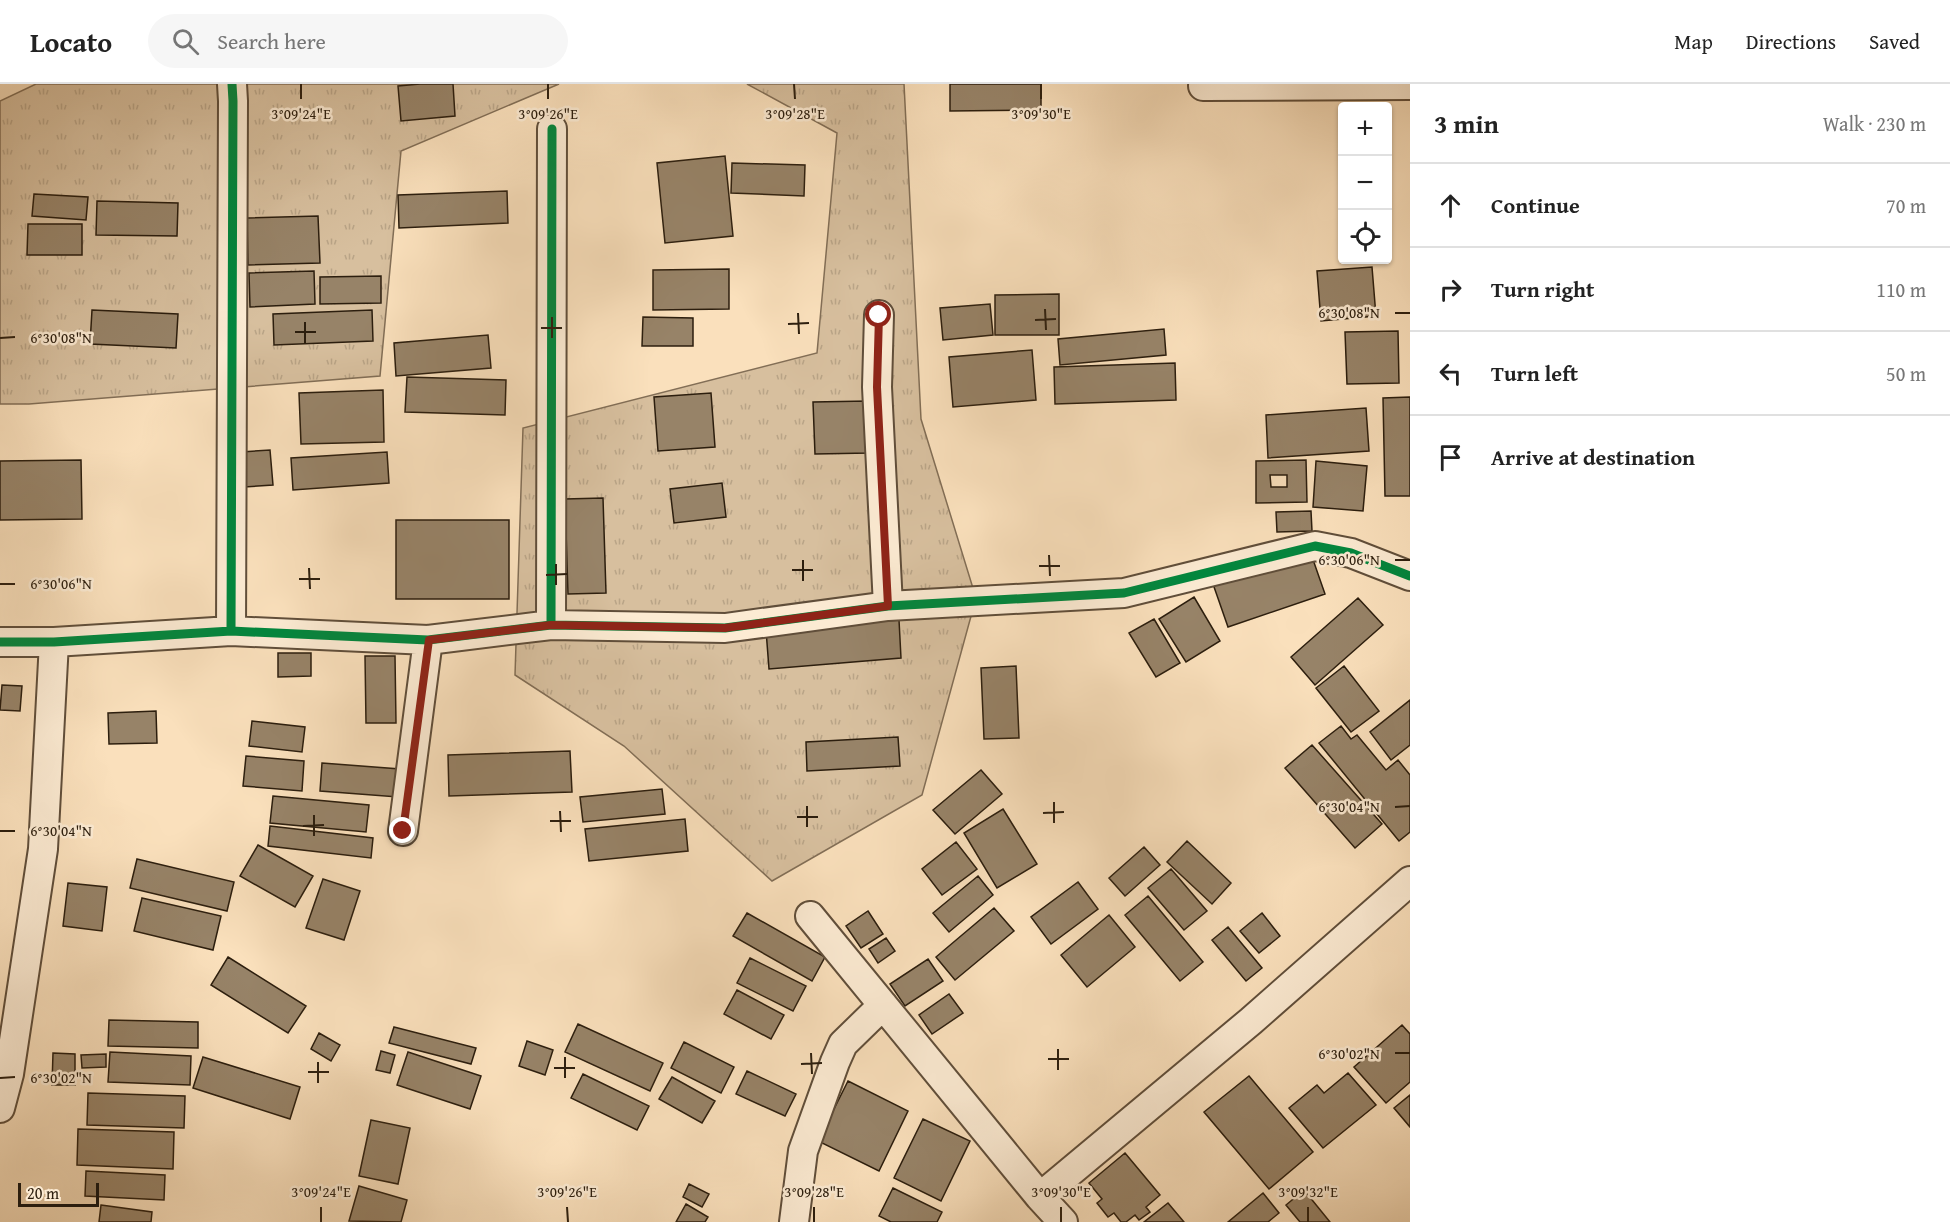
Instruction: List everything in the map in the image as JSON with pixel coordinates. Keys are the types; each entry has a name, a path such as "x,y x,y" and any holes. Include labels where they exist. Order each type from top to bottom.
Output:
{"street":[{"path":"231,631 232,84"},
{"path":"1203,86 1410,85"},
{"path":"551,625 552,129"},
{"path":"879,315 877,387 888,606"},
{"path":"0,642 54,642 231,631 429,640 551,625 725,628 888,606 1124,592 1315,546 1351,553 1410,576"},
{"path":"403,831 429,640"},
{"path":"0,1108 9,1074 44,849 54,642"},
{"path":"1040,1197 1251,1021 1410,881"},
{"path":"810,916 1063,1222"},
{"path":"794,1222 803,1151 835,1062 843,1044 883,1005"}],"green space":[{"path":"36,84 559,84 401,151 380,376 29,404 0,404 0,101"},
{"path":"747,84 904,84 921,419 976,598 922,795 772,881 624,746 515,675 523,428 817,353 837,133"}],"building":[{"path":"453,84 455,116 401,121 398,86"},
{"path":"950,84 1041,84 1041,110 950,111"},
{"path":"725,156 733,236 665,243 657,163"},
{"path":"732,163 805,165 804,196 731,193"},
{"path":"507,191 508,223 399,228 398,195"},
{"path":"34,194 88,197 86,220 32,216"},
{"path":"97,201 178,203 177,236 96,235"},
{"path":"318,216 320,263 248,265 247,218"},
{"path":"28,224 82,224 82,255 27,255"},
{"path":"1372,267 1376,316 1321,321 1317,271"},
{"path":"729,269 729,309 653,310 653,270"},
{"path":"314,271 315,304 250,307 249,273"},
{"path":"381,276 381,303 320,304 320,277"},
{"path":"1059,294 1059,335 995,335 995,295"},
{"path":"990,304 993,335 943,340 940,308"},
{"path":"92,310 178,314 176,348 90,344"},
{"path":"372,310 373,341 274,345 273,314"},
{"path":"643,317 693,318 693,346 642,346"},
{"path":"1164,329 1166,355 1060,365 1058,339"},
{"path":"1398,331 1399,383 1347,384 1345,332"},
{"path":"488,335 491,368 396,376 394,343"},
{"path":"1032,350 1036,400 953,407 949,357"},
{"path":"1175,363 1176,400 1055,404 1054,367"},
{"path":"407,377 506,380 505,415 405,412"},
{"path":"383,390 384,442 301,444 299,393"},
{"path":"711,393 715,447 658,451 654,397"},
{"path":"1410,397 1410,496 1385,496 1383,398"},
{"path":"868,401 869,453 815,454 813,402"},
{"path":"1366,408 1369,451 1268,458 1266,415"},
{"path":"270,450 273,485 244,487 241,452"},
{"path":"387,452 389,483 293,490 291,458"},
{"path":"81,460 82,519 0,520 0,461"},
{"path":"1306,460 1307,502 1256,503 1256,461","holes":["1270,475 1287,475 1287,487 1271,487"]},
{"path":"1316,461 1367,466 1363,511 1313,507"},
{"path":"722,483 726,517 674,523 670,489"},
{"path":"603,498 606,593 568,594 565,499"},
{"path":"1311,511 1312,531 1277,532 1276,512"},
{"path":"396,520 509,520 509,599 396,599"},
{"path":"1310,551 1325,594 1228,627 1213,584"},
{"path":"1194,597 1220,641 1186,662 1159,619"},
{"path":"1358,598 1383,625 1315,685 1291,657"},
{"path":"1154,619 1180,663 1156,677 1129,633"},
{"path":"899,620 901,658 769,669 766,630"},
{"path":"278,653 311,653 311,676 278,677"},
{"path":"365,656 395,656 396,723 366,723"},
{"path":"1016,666 1019,738 984,739 981,668"},
{"path":"1344,666 1379,711 1351,732 1316,688"},
{"path":"2,685 22,686 20,711 0,710"},
{"path":"1410,700 1410,745 1391,760 1370,732"},
{"path":"156,711 157,743 109,744 108,713"},
{"path":"252,721 305,727 302,752 249,746"},
{"path":"1341,726 1351,739 1357,735 1386,770 1398,760 1410,775 1410,832 1399,841 1319,743"},
{"path":"898,737 900,766 807,771 806,742"},
{"path":"1312,745 1382,824 1355,848 1285,768"},
{"path":"570,751 572,792 449,796 448,755"},
{"path":"246,756 304,761 302,791 243,786"},
{"path":"322,763 400,769 398,797 320,791"},
{"path":"981,770 1002,794 955,834 933,810"},
{"path":"662,789 665,814 583,822 580,797"},
{"path":"273,796 369,805 366,832 270,823"},
{"path":"1003,809 1037,864 997,888 964,833"},
{"path":"685,819 688,851 589,861 585,829"},
{"path":"270,826 373,838 371,858 268,846"},
{"path":"1187,841 1231,883 1212,904 1167,862"},
{"path":"956,842 977,869 942,895 922,869"},
{"path":"258,845 313,876 295,907 240,876"},
{"path":"1144,847 1160,865 1125,896 1109,878"},
{"path":"137,859 234,882 227,911 130,888"},
{"path":"1171,869 1207,911 1184,930 1148,888"},
{"path":"978,876 993,895 949,932 933,913"},
{"path":"323,879 360,891 344,940 306,928"},
{"path":"1078,882 1098,909 1051,944 1031,917"},
{"path":"68,883 107,887 102,931 63,926"},
{"path":"1148,896 1203,962 1180,981 1125,915"},
{"path":"142,898 221,916 213,950 134,931"},
{"path":"994,908 1014,931 955,980 936,957"},
{"path":"868,911 883,934 861,948 846,926"},
{"path":"747,913 825,957 812,981 733,936"},
{"path":"1262,913 1280,936 1259,953 1240,931"},
{"path":"1109,915 1135,947 1087,987 1061,955"},
{"path":"1228,927 1262,968 1246,981 1212,940"},
{"path":"886,938 895,951 878,963 869,949"},
{"path":"228,957 306,1006 288,1033 211,985"},
{"path":"750,958 806,986 793,1011 737,983"},
{"path":"928,959 943,981 905,1006 890,984"},
{"path":"737,990 784,1015 771,1039 724,1014"},
{"path":"949,994 963,1013 932,1034 919,1015"},
{"path":"109,1020 198,1022 198,1048 108,1046"},
{"path":"578,1024 663,1063 650,1091 565,1052"},
{"path":"1402,1025 1410,1034 1410,1082 1386,1103 1354,1067"},
{"path":"394,1027 476,1048 471,1064 389,1043"},
{"path":"319,1033 340,1045 331,1061 311,1049"},
{"path":"527,1041 553,1050 545,1075 519,1066"},
{"path":"684,1042 734,1067 721,1093 671,1068"},
{"path":"381,1051 395,1055 390,1073 376,1070"},
{"path":"110,1052 191,1056 190,1085 108,1082"},
{"path":"408,1052 481,1076 470,1109 397,1085"},
{"path":"53,1053 75,1054 75,1085 52,1085"},
{"path":"106,1054 106,1067 82,1068 81,1055"},
{"path":"203,1057 300,1087 290,1119 193,1088"},
{"path":"747,1071 796,1094 785,1116 736,1094"},
{"path":"1348,1073 1376,1105 1323,1148 1289,1108 1317,1085 1324,1093"},
{"path":"583,1074 649,1106 637,1130 571,1098"},
{"path":"1249,1076 1313,1152 1269,1189 1204,1112"},
{"path":"672,1077 715,1101 702,1123 659,1099"},
{"path":"848,1081 908,1111 879,1171 818,1141"},
{"path":"88,1093 185,1096 184,1128 87,1125"},
{"path":"1410,1095 1410,1127 1394,1108"},
{"path":"923,1119 970,1141 941,1201 894,1178"},
{"path":"371,1120 410,1128 398,1184 359,1176"},
{"path":"78,1129 174,1132 173,1169 77,1165"},
{"path":"1125,1153 1160,1195 1146,1207 1150,1212 1139,1220 1135,1215 1126,1222 1121,1222 1114,1213 1108,1217 1097,1203 1102,1199 1089,1183"},
{"path":"86,1171 165,1175 164,1200 85,1196"},
{"path":"689,1184 709,1194 702,1207 683,1197"},
{"path":"359,1186 407,1200 401,1222 349,1221"},
{"path":"893,1188 942,1212 937,1222 891,1222 879,1216"},
{"path":"1304,1190 1330,1222 1300,1222 1286,1205"},
{"path":"1263,1193 1279,1213 1268,1222 1228,1222"},
{"path":"1168,1203 1184,1222 1144,1222"},
{"path":"686,1204 708,1217 705,1222 676,1222"},
{"path":"101,1205 152,1212 151,1222 99,1222"}],"cycle path":[{"path":"231,631 232,84"},
{"path":"551,625 552,129"},
{"path":"0,642 54,642 231,631 428,640 551,625 725,628 888,606 1124,593 1315,546 1351,553 1410,576"}],"route":[{"path":"403,831 429,640 551,625 725,628 888,606 877,387 879,315"}]}
